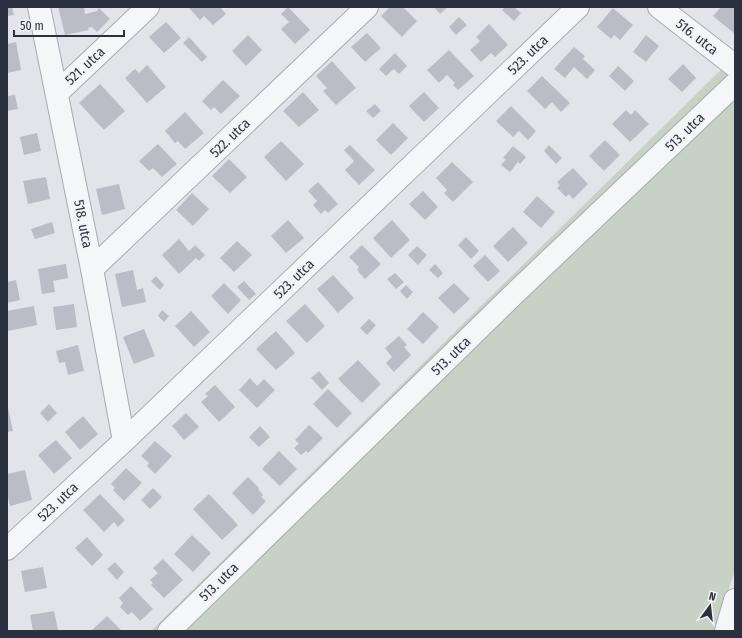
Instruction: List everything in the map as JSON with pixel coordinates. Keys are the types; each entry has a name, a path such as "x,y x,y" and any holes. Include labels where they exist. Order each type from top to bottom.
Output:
{"street":[{"name":"518. utca","path":"39,7 92,269 124,441"},
{"name":"521. utca","path":"57,93 148,7"},
{"name":"522. utca","path":"92,269 368,7"},
{"name":"523. utca","path":"7,549 124,441 578,7"},
{"name":"516. utca","path":"659,7 735,66"},
{"name":"513. utca","path":"169,631 514,294 735,84"},
{"path":"730,627 735,600"}],"green space":[{"path":"735,56 735,570 715,631 151,631"}],"building":[{"path":"7,7 12,7 14,15 7,16"},
{"path":"58,7 84,7 85,14 97,11 99,8 110,19 97,32 92,27 88,28 89,30 65,35"},
{"path":"188,7 220,7 226,14 213,25 204,16 200,20"},
{"path":"288,7 310,30 295,44 281,29 289,22 281,14"},
{"path":"390,7 403,7 417,21 402,37 381,16"},
{"path":"434,7 448,7 440,14"},
{"path":"505,7 514,7 521,13 514,21 502,10"},
{"path":"721,7 735,7 735,34 713,16"},
{"path":"613,8 633,25 620,40 614,35 611,39 597,27"},
{"path":"459,17 467,25 456,35 449,27"},
{"path":"166,22 181,38 164,53 149,37"},
{"path":"489,24 508,45 495,57 491,53 481,62 470,50 480,41 476,37"},
{"path":"367,33 381,48 365,62 351,47"},
{"path":"248,35 262,50 246,66 232,51"},
{"path":"646,35 659,46 646,62 633,52"},
{"path":"189,37 207,57 202,62 183,43"},
{"path":"16,42 21,70 7,73 7,44"},
{"path":"574,47 585,56 583,59 595,70 587,79 574,67 565,78 554,69"},
{"path":"449,50 474,76 458,90 453,85 455,83 447,75 439,83 427,70"},
{"path":"395,53 407,66 399,74 394,69 386,76 379,69"},
{"path":"332,61 356,88 336,105 323,91 327,88 316,76"},
{"path":"683,64 696,78 682,92 668,79"},
{"path":"147,65 166,87 147,103 125,78 135,69 139,73"},
{"path":"618,66 634,81 625,91 609,76"},
{"path":"542,76 570,103 561,112 552,102 545,109 527,91"},
{"path":"223,80 240,96 221,114 214,107 211,110 202,101"},
{"path":"100,84 125,111 104,130 79,103"},
{"path":"303,92 319,110 299,127 283,111"},
{"path":"424,92 439,108 424,122 409,106"},
{"path":"15,95 18,109 7,111 7,96"},
{"path":"375,104 381,111 373,118 366,111"},
{"path":"511,106 536,131 528,140 519,131 513,137 496,121"},
{"path":"626,110 631,115 635,110 649,124 630,142 612,124"},
{"path":"185,112 204,133 185,149 178,141 175,143 165,131"},
{"path":"393,123 408,138 391,155 376,140"},
{"path":"37,133 41,151 24,155 20,137"},
{"path":"605,140 620,155 604,171 589,156"},
{"path":"281,141 304,164 286,181 264,157"},
{"path":"158,144 177,164 162,177 153,168 149,171 139,161"},
{"path":"350,145 375,170 359,185 345,170 354,161 344,150"},
{"path":"549,145 562,158 556,164 544,151"},
{"path":"513,146 526,157 520,164 518,162 510,172 501,165 506,159 503,158"},
{"path":"229,159 247,177 230,193 212,176"},
{"path":"452,162 473,182 453,202 444,193 447,190 436,178"},
{"path":"573,168 588,184 573,199 569,194 566,197 557,188 560,185 557,182"},
{"path":"46,177 50,199 28,204 23,181"},
{"path":"318,182 338,204 328,213 325,210 321,214 313,205 317,201 308,191"},
{"path":"119,184 125,209 102,215 96,189"},
{"path":"423,191 438,207 425,220 409,204"},
{"path":"192,193 209,209 193,226 176,210"},
{"path":"537,196 555,212 541,228 523,212"},
{"path":"288,220 304,238 286,253 271,236"},
{"path":"392,220 410,240 391,258 373,238"},
{"path":"52,222 55,233 35,239 31,229"},
{"path":"513,227 528,243 508,262 493,246"},
{"path":"466,237 479,251 471,259 458,245"},
{"path":"179,239 189,251 195,245 205,255 199,261 196,258 179,274 162,255"},
{"path":"237,241 252,255 234,272 220,258"},
{"path":"362,245 381,264 365,279 357,270 359,267 349,257"},
{"path":"417,246 427,255 418,265 408,255"},
{"path":"485,255 500,271 488,282 473,266"},
{"path":"66,264 68,278 53,281 55,292 42,294 38,269"},
{"path":"435,264 443,273 438,278 429,270"},
{"path":"133,270 137,290 143,288 146,302 122,307 115,274"},
{"path":"395,273 404,282 396,289 387,279"},
{"path":"333,275 354,298 338,313 317,289"},
{"path":"156,276 164,285 160,290 151,281"},
{"path":"16,280 20,300 7,303 7,282"},
{"path":"244,281 256,294 249,300 237,287"},
{"path":"224,283 241,300 228,314 211,296"},
{"path":"454,283 470,299 454,314 438,298"},
{"path":"406,285 413,292 407,299 400,291"},
{"path":"74,304 77,327 56,330 53,307"},
{"path":"305,304 325,326 307,343 286,321"},
{"path":"34,306 37,325 8,331 7,311"},
{"path":"162,310 169,316 164,322 158,316"},
{"path":"191,311 210,332 194,347 175,326"},
{"path":"423,312 439,327 423,344 407,329"},
{"path":"369,319 376,325 367,335 360,328"},
{"path":"144,329 155,356 134,364 123,337"},
{"path":"276,331 295,353 276,370 256,349"},
{"path":"399,336 407,345 404,347 411,355 394,372 386,363 392,357 385,348"},
{"path":"78,345 84,371 68,375 65,362 59,363 56,351"},
{"path":"358,360 381,384 362,403 338,379"},
{"path":"319,371 329,383 322,390 311,378"},
{"path":"250,378 257,386 264,379 275,390 257,408 239,390"},
{"path":"215,385 235,407 219,422 201,402 208,396 205,394"},
{"path":"328,389 352,413 337,428 313,404"},
{"path":"7,403 13,431 7,432"},
{"path":"49,404 57,413 48,422 40,413"},
{"path":"186,413 199,427 184,440 172,426"},
{"path":"83,416 98,434 80,450 65,432"},
{"path":"309,425 323,438 308,453 306,451 301,455 294,448 299,444 295,440"},
{"path":"260,426 270,437 259,447 249,437"},
{"path":"56,440 72,458 54,474 38,455"},
{"path":"155,441 172,456 155,474 147,466 149,463 141,456"},
{"path":"279,451 297,469 280,486 262,469"},
{"path":"126,468 142,483 124,501 113,490 115,488 111,484"},
{"path":"25,470 32,500 10,506 7,493 7,474"},
{"path":"248,477 259,488 258,489 263,495 261,497 266,501 253,515 232,493"},
{"path":"153,488 162,497 150,509 141,500"},
{"path":"100,494 125,520 118,527 114,522 104,532 83,510"},
{"path":"209,494 238,525 222,540 193,509"},
{"path":"192,535 211,553 193,572 174,554"},
{"path":"87,537 103,555 92,566 75,548"},
{"path":"163,559 183,580 164,598 151,585 153,583 150,580 158,573 153,568"},
{"path":"115,562 124,572 117,580 107,569"},
{"path":"43,567 47,588 25,592 21,571"},
{"path":"131,586 153,609 140,621 132,612 128,615 120,607 123,603 119,598"},
{"path":"54,611 58,630 33,631 30,615"},
{"path":"107,616 122,631 91,631"}]}
